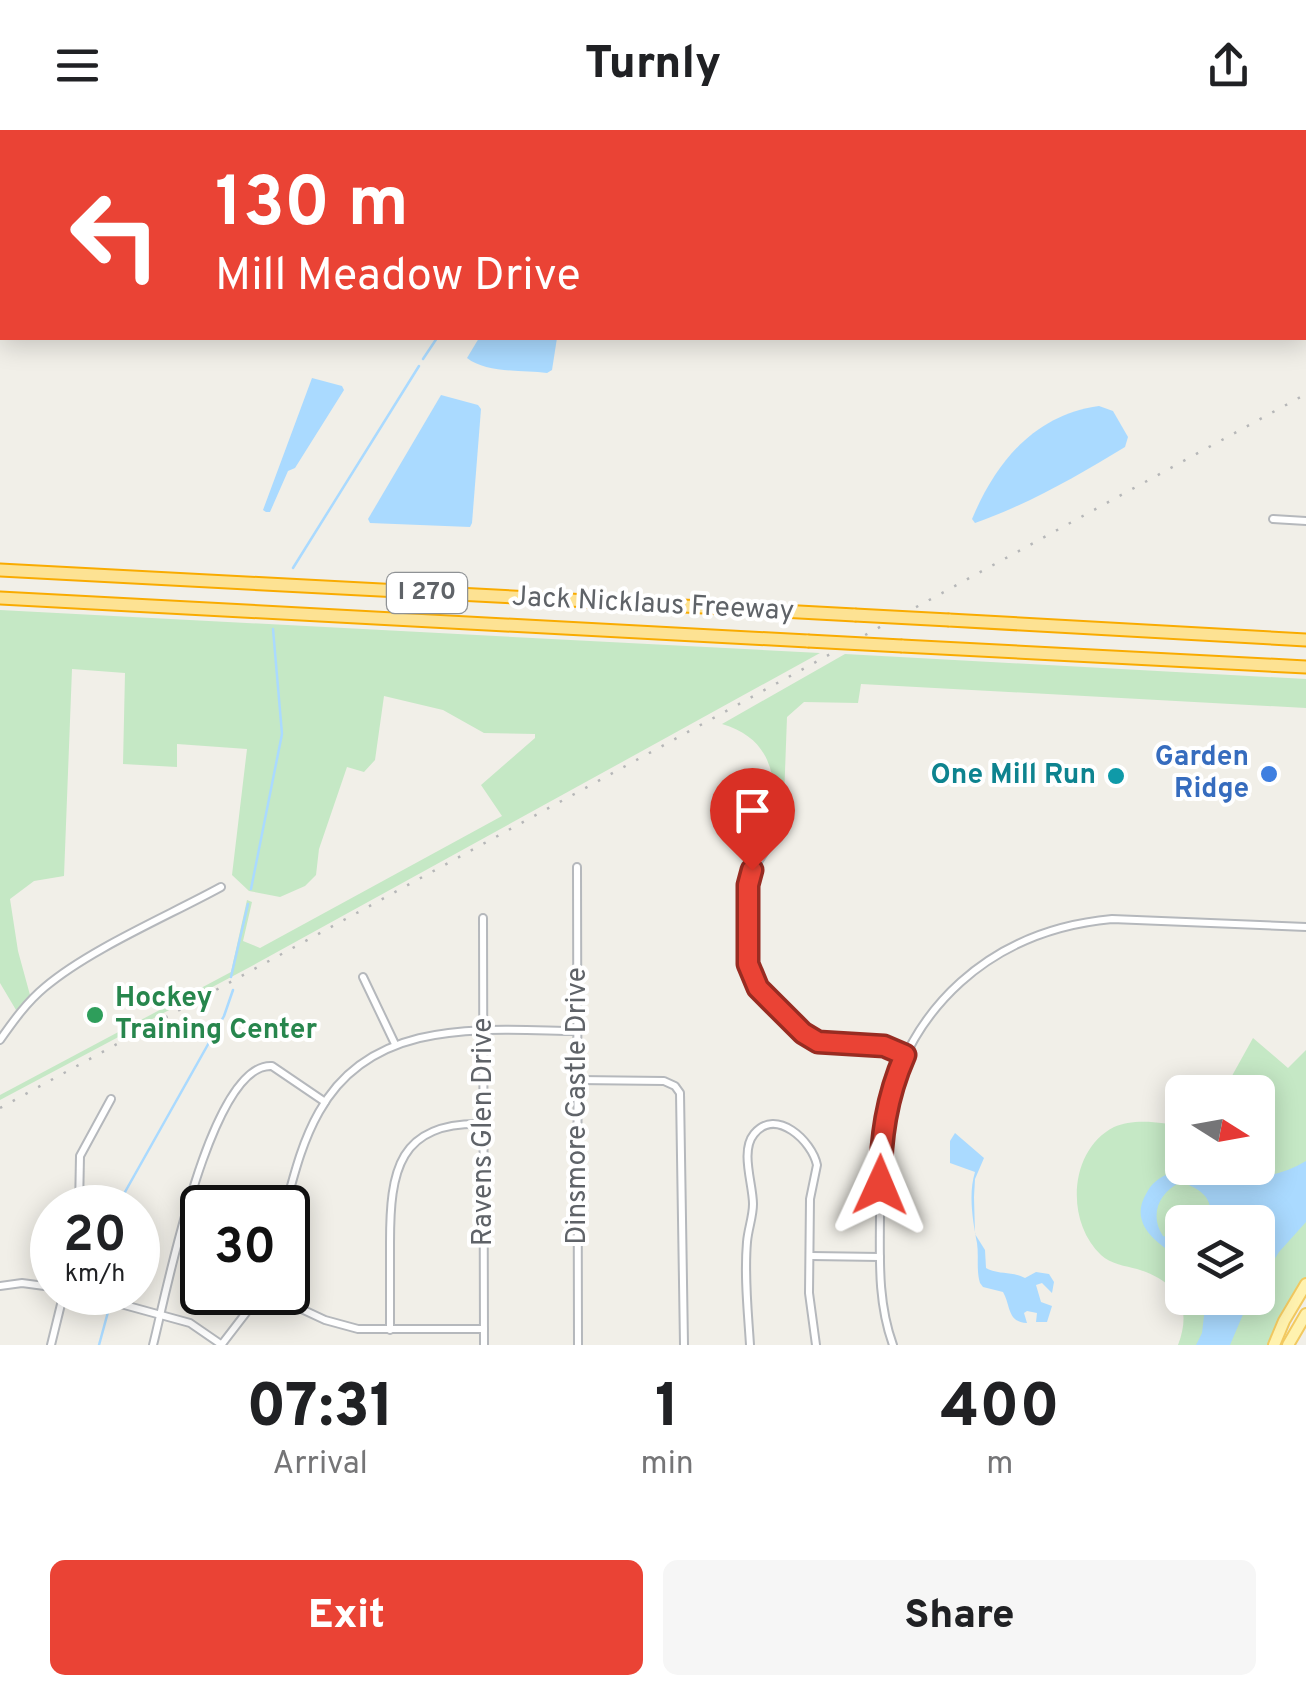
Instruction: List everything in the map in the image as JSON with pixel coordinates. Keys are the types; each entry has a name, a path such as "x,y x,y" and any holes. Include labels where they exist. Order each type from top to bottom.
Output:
{"highway":[{"name":"Jack Nicklaus Freeway","path":"0,570 1306,640"},
{"name":"Jack Nicklaus Freeway","path":"0,598 1306,667"}],"main road":[{"path":"1274,1345 1306,1284"},
{"path":"1288,1345 1306,1314"}],"street":[{"path":"1274,519 1306,521"},
{"path":"767,848 752,870 748,885 748,964 754,982 810,1039 836,1045 884,1046 905,1055"},
{"name":"Dinsmore Castle Drive","path":"578,867 578,1345"},
{"path":"0,1040 20,1012 80,963 221,887"},
{"name":"Ravens Glen Drive","path":"483,918 484,1345"},
{"path":"893,1345 882,1304 882,1130 890,1093 905,1055 937,1006 982,964 1019,942 1054,928 1112,918 1306,927"},
{"path":"364,977 394,1044"},
{"path":"292,1185 302,1150 325,1102 348,1076 394,1044 430,1034 484,1030 578,1031"},
{"path":"153,1345 199,1164 213,1128 244,1077 252,1069 272,1066 325,1102"},
{"path":"578,1080 664,1080 676,1086 682,1097 684,1345"},
{"path":"79,1185 80,1156 111,1099"},
{"path":"390,1330 390,1200 397,1165 410,1146 430,1132 454,1125 484,1124"},
{"path":"750,1345 750,1141 764,1126 779,1125 802,1136 817,1165 810,1199 808,1292 816,1345"},
{"path":"811,1256 880,1257"},
{"path":"0,1286 30,1283"},
{"path":"310,1312 346,1327 484,1329"},
{"path":"161,1314 199,1327 222,1344 245,1315"},
{"path":"50,1345 58,1315"}],"green space":[{"path":"0,610 820,653 0,1100 0,1095 231,972 247,900 252,902 243,941 260,948 502,816 481,785 535,734 484,733 443,710 384,696 375,760 364,772 347,767 319,849 316,875 305,886 280,897 249,891 232,875 247,749 177,744 177,767 123,764 125,673 72,669 64,876 34,881 10,899 30,995 16,1010 0,983"},
{"path":"845,654 1306,679 1306,708 861,684 858,703 804,702 787,717 783,826 775,823 768,762 752,739 722,724"},
{"path":"1253,1038 1288,1068 1306,1050 1306,1278 1278,1320 1269,1345 1178,1345 1183,1315 1275,1315 1275,1205 1165,1205 1165,1282 1113,1263 1089,1241 1077,1206 1077,1187 1088,1152 1114,1127 1165,1124 1165,1185 1275,1185 1275,1075 1232,1075"}],"water":[{"path":"478,340 557,340 552,370 547,373 505,370 467,358"},
{"path":"312,378 342,386 344,390 295,468 288,471 270,512 266,512 263,510"},
{"path":"441,395 481,409 470,527 370,523 368,519"},
{"path":"1099,406 1113,411 1128,437 1125,447 1034,498 975,523 972,519 982,498 1020,444 1055,419"},
{"path":"955,1133 984,1158 975,1179 975,1232 972,1199 975,1172 950,1163 950,1141"},
{"path":"1306,1161 1306,1222 1275,1258 1275,1205 1209,1205 1205,1196 1188,1185 1275,1185 1275,1174"},
{"path":"1165,1175 1165,1185 1175,1185 1158,1205 1157,1220 1165,1247 1149,1233 1141,1215 1141,1205 1156,1181"},
{"path":"975,1235 985,1250 986,1268 1025,1278 1036,1272 1049,1274 1054,1282 1052,1293 1042,1283 1036,1285 1041,1302 1052,1306 1047,1322 1036,1322 1037,1313 1027,1311 1027,1323 1016,1320 1003,1292 983,1287"},
{"path":"1204,1315 1243,1315 1230,1345 1196,1345"}],"waterway":[{"path":"423,359 436,340"},
{"path":"293,568 419,366"},
{"path":"251,889 282,734 273,629"},
{"path":"231,977 248,904"},
{"path":"129,1185 224,1016 233,990"},
{"path":"99,1345 107,1315"}],"railway":[{"path":"0,1108 1306,394"}],"place":[{"name":"Garden Ridge","path":"1269,774"},
{"name":"One Mill Run","path":"1116,776"},
{"name":"Hockey Training Center","path":"95,1015"}],"route":[{"path":"752,870 748,885 748,964 758,988 810,1039 836,1045 884,1046 905,1055 890,1093 882,1130 880,1185"}]}
